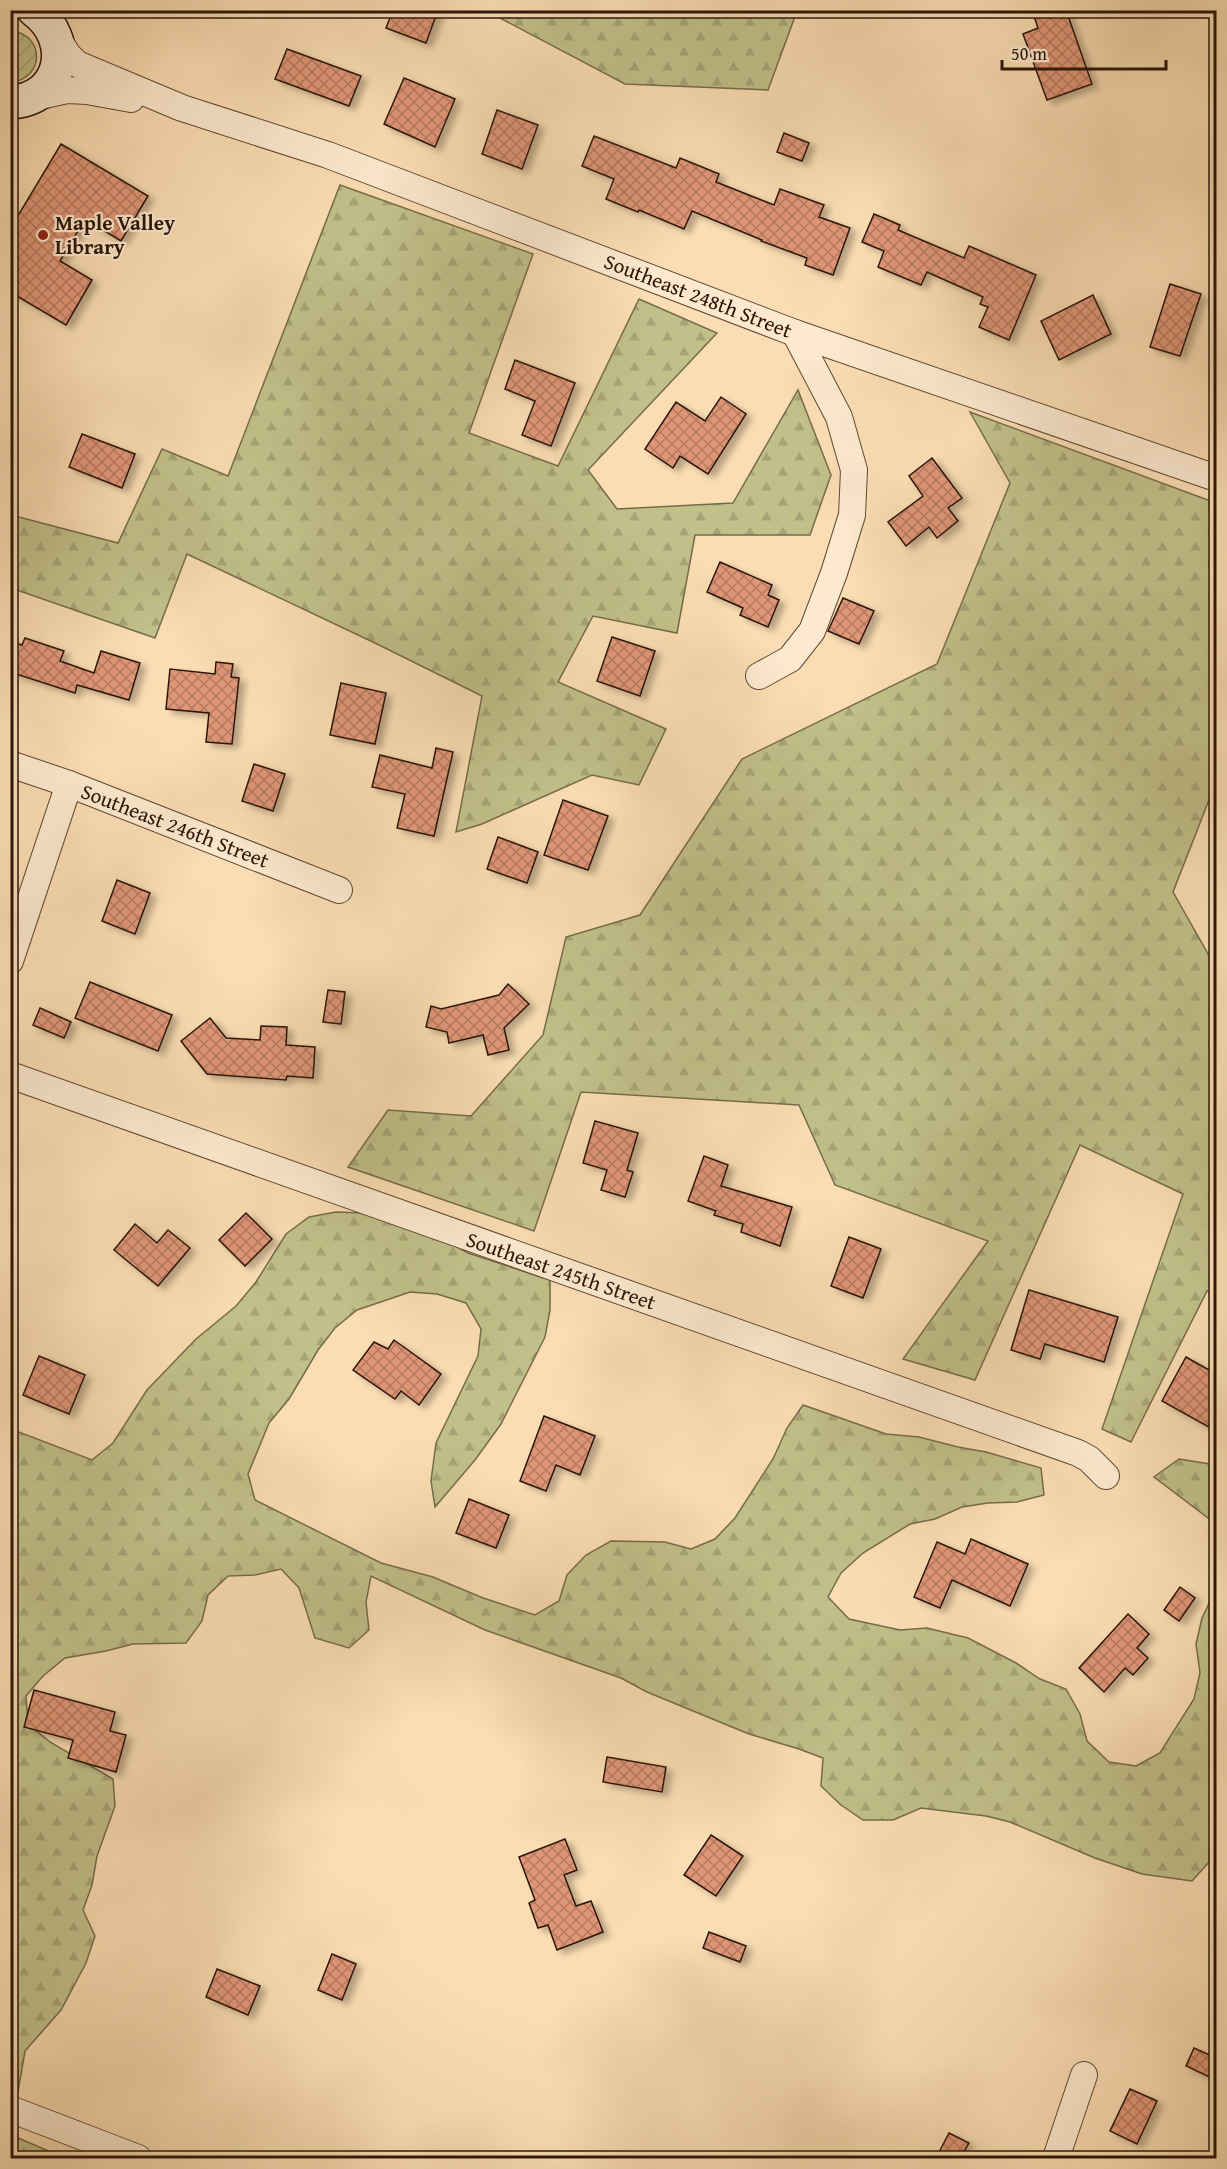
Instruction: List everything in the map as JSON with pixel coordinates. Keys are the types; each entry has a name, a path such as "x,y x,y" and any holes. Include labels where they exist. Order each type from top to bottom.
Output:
{"street":[{"path":"19,104 48,84 54,75 59,52 48,20"},
{"name":"Southeast 248th Street","path":"48,20 68,55 77,64 182,108 328,155 795,333 1216,478"},
{"name":"Southeast 248th Street","path":"19,104 67,90 87,91 182,108"},
{"path":"759,676 790,659 812,631 834,573 852,515 854,470 839,417 795,333"},
{"name":"Southeast 246th Street","path":"10,764 69,784 339,890"},
{"path":"10,961 69,784"},
{"name":"Southeast 245th Street","path":"10,1075 1078,1453 1089,1459 1106,1476"},
{"path":"1056,2158 1084,2075"},
{"path":"10,2109 138,2158"}],"green space":[{"path":"499,10 797,11 768,90 625,84 500,18"},
{"path":"11,31 22,34 30,40 35,48 36,57 35,65 30,73 22,79 11,82"},
{"path":"340,185 533,254 469,433 558,466 639,299 717,333 588,470 617,509 733,503 798,390 831,475 810,535 695,535 677,633 593,616 558,682 666,729 639,785 592,775 482,824 456,832 482,696 187,554 155,638 11,588 11,515 118,543 162,449 228,476"},
{"path":"970,412 1216,503 1216,782 1173,892 1216,968 1216,1295 1207,1291 1131,1442 1102,1429 1183,1194 1080,1145 975,1380 903,1359 988,1241 835,1185 799,1105 581,1092 534,1231 348,1167 388,1110 471,1116 543,1035 566,937 640,915 742,759 937,664 1010,483"},
{"path":"336,1212 364,1213 442,1238 468,1253 550,1280 550,1310 545,1337 501,1424 475,1460 435,1507 431,1481 436,1443 478,1356 481,1329 466,1303 437,1294 410,1292 357,1310 335,1328 318,1350 289,1399 269,1423 248,1474 255,1500 381,1563 433,1577 483,1598 535,1615 559,1601 567,1575 586,1555 611,1541 665,1542 691,1549 715,1539 735,1518 773,1459 787,1428 803,1405 886,1434 919,1437 986,1452 1041,1468 1044,1495 1017,1502 962,1507 935,1519 910,1524 863,1553 841,1573 828,1597 849,1619 900,1630 927,1628 968,1638 1016,1663 1040,1679 1066,1689 1080,1714 1087,1741 1109,1762 1136,1766 1160,1753 1194,1699 1200,1673 1196,1644 1202,1618 1216,1589 1216,1842 1209,1862 1192,1881 1142,1874 1095,1858 1010,1822 986,1816 921,1808 893,1820 863,1820 841,1805 821,1786 823,1758 749,1734 647,1692 621,1678 485,1630 371,1576 366,1602 369,1630 349,1648 315,1638 299,1588 281,1569 255,1575 228,1576 208,1595 202,1621 186,1643 133,1644 65,1658 43,1676 26,1696 28,1724 50,1742 113,1779 115,1806 97,1856 92,1885 83,1910 95,1936 86,1963 61,2010 25,2051 11,2132 11,1429 92,1460 113,1443 147,1390 196,1339 236,1306 256,1282 286,1234 309,1217"},
{"path":"1179,1459 1216,1465 1216,1524 1154,1477"},
{"path":"11,2135 65,2158 11,2158"}],"building":[{"path":"393,10 438,10 426,43 386,28"},
{"path":"1032,10 1066,10 1092,84 1047,100 1023,34 1038,28"},
{"path":"287,49 361,76 349,106 275,79"},
{"path":"404,78 455,99 435,147 384,124"},
{"path":"497,110 538,125 522,169 482,154"},
{"path":"784,133 809,143 802,161 777,152"},
{"path":"594,136 676,168 680,158 719,174 716,182 774,205 780,189 824,205 819,217 850,228 833,275 805,265 807,258 692,211 684,229 606,199 614,179 582,166"},
{"name":"Maple Valley Library","path":"61,144 148,196 121,241 85,219 60,261 92,280 66,325 10,292 10,229"},
{"path":"874,214 900,225 898,230 964,258 969,246 1036,275 1009,340 979,327 988,307 980,304 983,297 927,272 921,285 878,267 884,251 862,242"},
{"path":"1170,284 1201,294 1180,356 1150,347"},
{"path":"1093,295 1111,334 1059,360 1041,321"},
{"path":"515,360 575,383 551,446 522,435 535,401 505,389"},
{"path":"721,397 746,414 708,474 680,456 673,468 645,449 676,402 705,421"},
{"path":"82,434 135,454 122,488 69,467"},
{"path":"932,458 962,498 948,508 958,521 937,538 929,527 906,546 888,522 923,496 909,476"},
{"path":"720,562 772,585 768,595 779,600 768,627 740,615 743,608 707,592"},
{"path":"843,598 874,611 859,644 828,631"},
{"path":"612,637 655,651 640,696 597,681"},
{"path":"25,638 64,651 60,661 94,673 101,651 140,663 129,700 77,685 75,693 10,672 10,641 22,645"},
{"path":"216,662 233,664 231,677 239,678 232,744 206,742 209,713 166,709 170,669 215,674"},
{"path":"341,683 386,693 375,744 330,735"},
{"path":"436,748 453,752 434,836 397,828 405,794 372,787 380,755 432,768"},
{"path":"254,764 285,774 273,811 242,801"},
{"path":"563,800 608,816 588,870 544,855"},
{"path":"498,837 538,852 527,883 487,869"},
{"path":"117,880 150,893 135,934 102,921"},
{"path":"90,982 172,1015 158,1051 75,1018"},
{"path":"508,984 529,1004 504,1028 509,1050 488,1055 483,1035 449,1043 447,1032 426,1027 431,1006 441,1009 499,995"},
{"path":"328,990 345,992 341,1024 323,1022"},
{"path":"40,1008 71,1022 64,1038 33,1025"},
{"path":"210,1018 226,1038 260,1040 261,1026 287,1027 286,1045 315,1047 313,1078 287,1076 286,1080 207,1074 181,1041"},
{"path":"595,1121 638,1133 627,1170 633,1172 625,1197 601,1190 607,1170 583,1163"},
{"path":"704,1156 728,1165 721,1186 792,1207 780,1246 741,1232 743,1224 714,1215 716,1211 688,1201"},
{"path":"246,1213 272,1239 245,1266 219,1240"},
{"path":"135,1224 157,1243 168,1230 190,1248 158,1286 114,1250"},
{"path":"849,1237 881,1249 863,1298 831,1286"},
{"path":"1029,1290 1118,1317 1104,1362 1045,1344 1040,1359 1011,1350"},
{"path":"394,1340 441,1374 419,1405 401,1391 395,1399 353,1370 374,1342 388,1349"},
{"path":"39,1356 85,1375 69,1414 23,1395"},
{"path":"1186,1357 1216,1374 1216,1431 1162,1401"},
{"path":"544,1416 595,1436 580,1475 556,1465 546,1491 520,1481"},
{"path":"469,1499 509,1515 496,1548 456,1533"},
{"path":"971,1539 1028,1564 1010,1606 952,1580 940,1608 914,1597 937,1542 965,1554"},
{"path":"1180,1587 1195,1598 1179,1621 1164,1610"},
{"path":"1128,1614 1149,1634 1137,1648 1148,1658 1133,1675 1125,1668 1104,1692 1079,1668"},
{"path":"34,1690 115,1712 110,1731 126,1735 116,1772 68,1758 73,1740 24,1727"},
{"path":"607,1757 666,1767 662,1792 603,1782"},
{"path":"711,1835 743,1856 716,1896 684,1875"},
{"path":"565,1839 577,1870 564,1875 576,1906 591,1901 603,1932 557,1950 548,1925 538,1928 529,1903 535,1900 519,1857"},
{"path":"709,1932 746,1946 740,1962 703,1948"},
{"path":"332,1954 356,1964 342,2000 318,1990"},
{"path":"217,1969 260,1986 248,2015 206,1997"},
{"path":"1194,2048 1216,2058 1216,2080 1186,2066"},
{"path":"1130,2089 1157,2101 1137,2144 1110,2131"},
{"path":"949,2133 969,2143 960,2158 936,2158"}],"place":[{"name":"Maple Valley Library","path":"43,235"}]}
